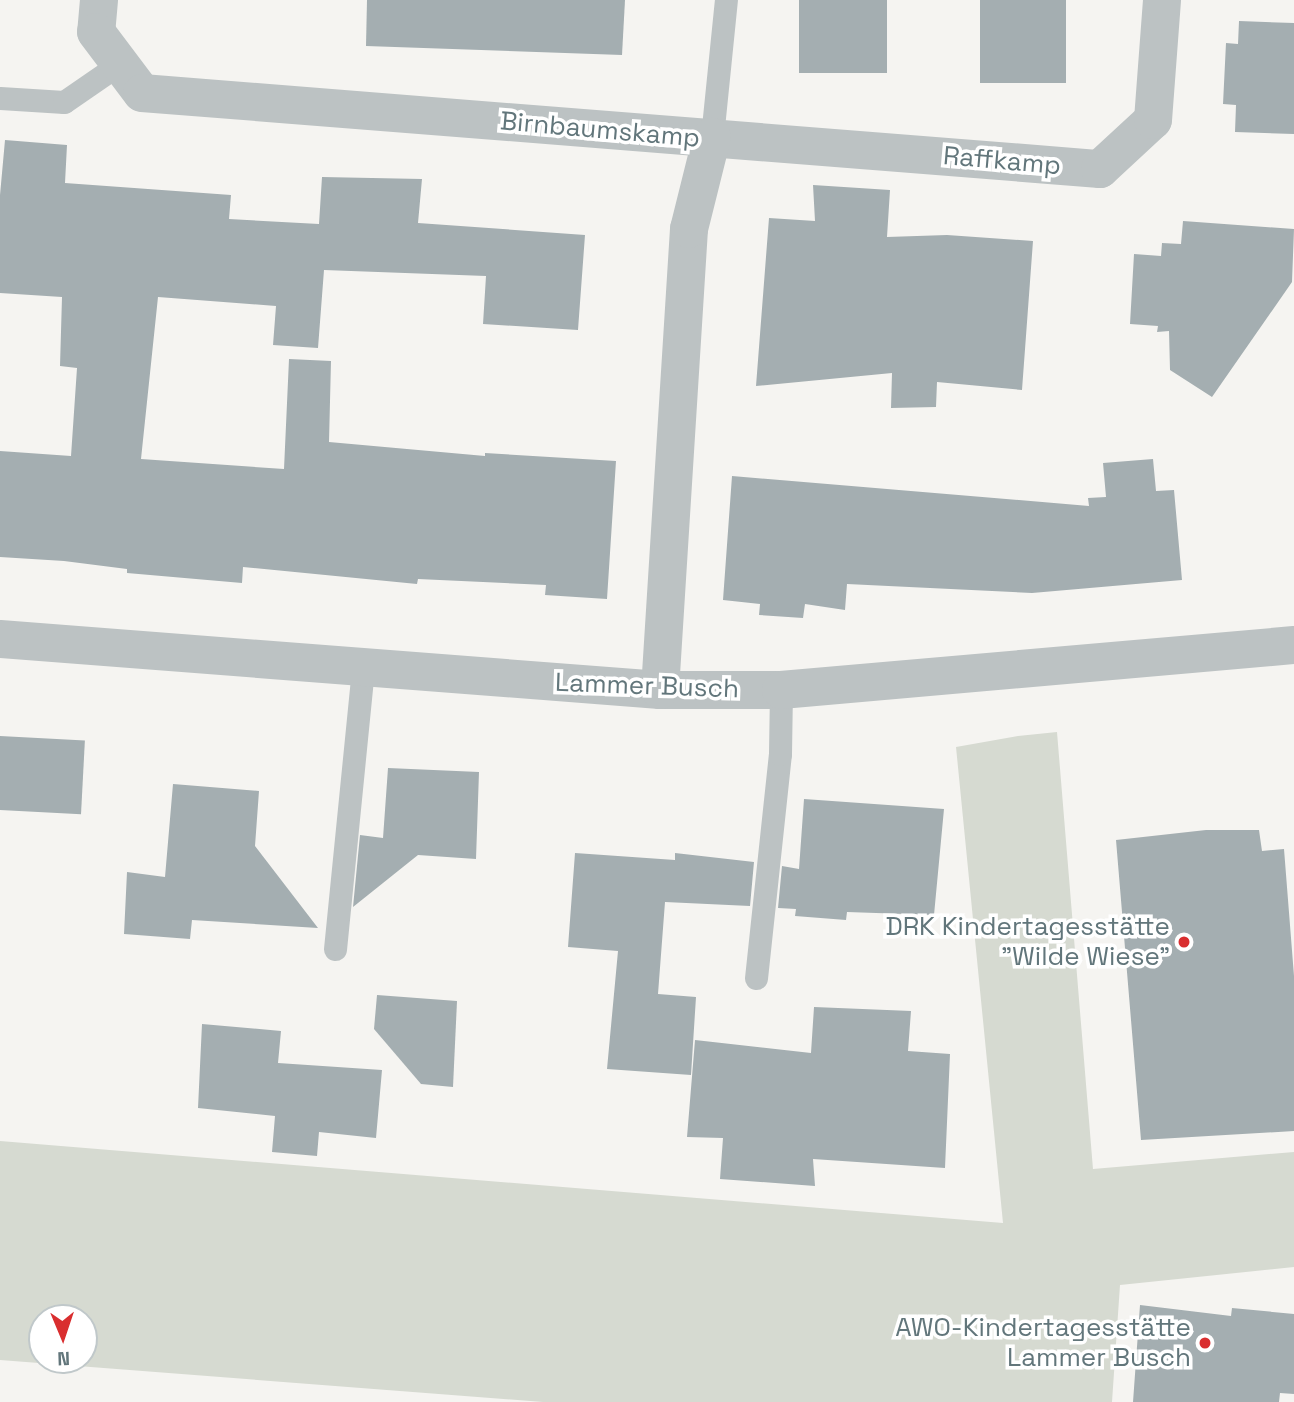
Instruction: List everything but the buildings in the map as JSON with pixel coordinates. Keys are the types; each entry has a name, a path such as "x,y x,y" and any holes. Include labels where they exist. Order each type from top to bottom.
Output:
{"street":[{"name":"Birnbaumskamp","path":"99,0 96,32 142,93 712,137 689,229 660,690"},
{"name":"Raffkamp","path":"712,137 1100,169 1153,120 1162,0"},
{"name":"Lammer Busch","path":"0,639 660,690 781,690 1294,645"}],"lane":[{"path":"712,137 726,0"},
{"path":"0,97 64,102 119,64"},
{"path":"335,948 363,668"},
{"path":"756,978 780,754 781,690"}],"shaded area":[{"path":"1057,732 1093,1169 1294,1152 1294,1267 1120,1285 1112,1402 543,1402 98,1368 98,1304 28,1304 28,1362 0,1360 0,1141 1003,1223 956,747"}],"place":[{"name":"DRK Kindertagesstätte \"Wilde Wiese\"","path":"1184,942"},
{"name":"AWO-Kindertagesstätte Lammer Busch","path":"1205,1343"}]}
